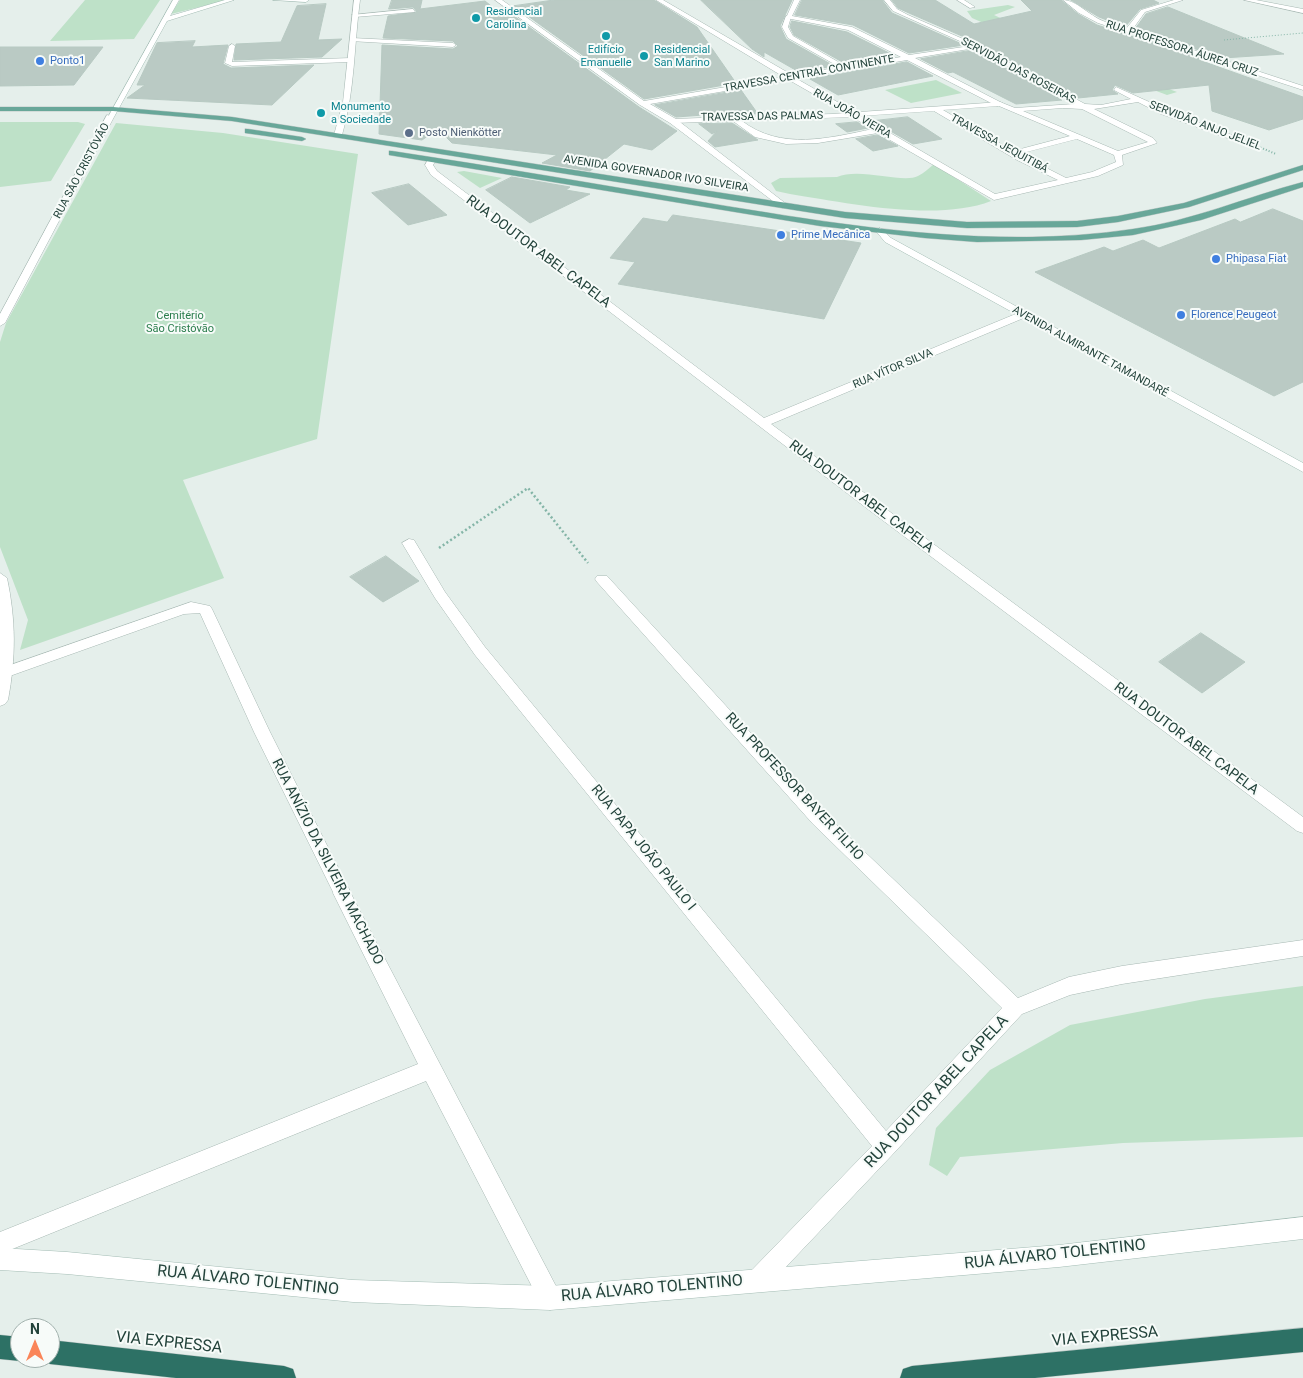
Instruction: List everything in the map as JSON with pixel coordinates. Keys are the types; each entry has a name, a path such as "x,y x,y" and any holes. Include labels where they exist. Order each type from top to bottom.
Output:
{"highway":[{"name":"VIA EXPRESSA","path":"912,1378 1303,1340"},
{"name":"VIA EXPRESSA","path":"60,1353 284,1378"}],"main road":[{"name":"AVENIDA GOVERNADOR IVO SILVEIRA","path":"0,109 63,108 222,128"},
{"path":"54,117 66,113 67,110 63,108"},
{"name":"AVENIDA GOVERNADOR IVO SILVEIRA","path":"0,117 54,117 112,113 200,115 276,124 782,205 909,222 1036,226 1118,219 1186,205 1303,167"},
{"name":"AVENIDA GOVERNADOR IVO SILVEIRA","path":"240,130 799,221 880,231 985,239 1075,237 1165,226 1208,217 1303,184"},
{"path":"432,160 444,151"},
{"path":"1238,189 1263,198"}],"street":[{"name":"RUA SÃO CRISTÓVÃO","path":"0,323 112,113 176,0"},
{"path":"164,20 231,0"},
{"path":"276,0 306,0"},
{"path":"338,135 344,117 358,0"},
{"path":"498,0 643,103 673,121 782,205"},
{"name":"RUA JOÃO VIEIRA","path":"659,0 994,197 1064,180"},
{"path":"796,0 788,17 786,27 790,37 845,68"},
{"name":"SERVIDÃO DAS ROSEIRAS","path":"888,0 896,10 906,16 975,46 1084,107 1152,142 1151,145 1118,154"},
{"path":"960,0 972,7"},
{"name":"RUA PROFESSORA ÁUREA CRUZ","path":"1066,0 1091,18 1127,32 1303,88"},
{"path":"1127,32 1143,11 1180,0"},
{"path":"1247,0 1303,11"},
{"path":"355,15 413,11"},
{"path":"788,17 850,28 1000,104 1016,109 1118,154 1120,163 1107,170 1064,180"},
{"path":"352,40 453,45"},
{"path":"232,46 228,63 232,64 351,60"},
{"name":"TRAVESSA CENTRAL CONTINENTE","path":"643,103 975,46"},
{"name":"SERVIDÃO ANJO JELIEL","path":"1116,88 1138,100 1233,137"},
{"path":"1016,109 1101,107 1138,100"},
{"name":"TRAVESSA DAS PALMAS","path":"673,121 732,117 852,114 1000,104"},
{"name":"TRAVESSA JEQUITIBÁ","path":"934,108 1064,180"},
{"path":"732,117 757,135 784,141 825,141 880,130"},
{"path":"1014,153 1076,137"},
{"name":"RUA DOUTOR ABEL CAPELA","path":"432,160 429,165 434,173 763,423 1303,826"},
{"name":"AVENIDA ALMIRANTE TAMANDARÉ","path":"880,231 888,240 1303,468"},
{"name":"RUA VÍTOR SILVA","path":"763,423 1022,315"},
{"name":"RUA PAPA JOÃO PAULO I","path":"409,543 440,595 480,651 886,1147"},
{"path":"0,578 9,621 6,672 0,700"},
{"name":"RUA PROFESSOR BAYER FILHO","path":"602,579 819,818 1015,1008"},
{"name":"RUA ANÍZIO DA SILVEIRA MACHADO","path":"6,672 180,610 191,607 205,609 262,732 342,892 550,1298"},
{"name":"RUA DOUTOR ABEL CAPELA","path":"758,1280 886,1147 1015,1008 1069,986 1122,975 1303,948"},
{"path":"0,1242 431,1069"},
{"name":"RUA ÁLVARO TOLENTINO","path":"0,1259 77,1264 353,1291 550,1298 1059,1256 1303,1228"}],"path":[{"path":"1222,40 1303,33"},
{"name":"SERVIDÃO ANJO JELIEL","path":"1233,137 1277,154"},
{"path":"420,561 528,488 602,579"}],"green space":[{"path":"85,0 160,0 134,39 50,41"},
{"path":"180,0 223,0 224,1 171,14"},
{"path":"1008,5 1015,7 994,15 1081,56 1177,92 1167,95 1034,45 972,18 967,11"},
{"path":"936,80 962,93 911,103 885,90"},
{"path":"0,122 78,122 85,124 51,181 0,187"},
{"name":"Cemitério São Cristóvão","path":"116,123 223,133 358,154 317,439 183,480 224,578 20,650 28,620 0,547 0,342 6,323"},
{"path":"934,164 991,201 969,207 945,210 892,209 776,191 771,183 780,178 837,177 846,174 911,178 920,175"},
{"path":"464,171 502,178 480,188 457,172"},
{"path":"1303,986 1303,1137 1123,1143 960,1157 947,1176 929,1165 936,1128 990,1070 1070,1025 1205,999"}],"building":[{"path":"392,0 422,0 420,9 485,1 495,9 503,8 639,107 677,131 652,150 624,144 590,171 542,163 557,155 452,143 438,129 422,140 379,134 382,45 453,49 458,46 453,41 383,38 388,16 417,12 413,7 389,9"},
{"path":"554,0 654,0 697,27 736,83 644,99 514,6"},
{"path":"701,0 792,0 780,26 786,39 834,66 799,72 764,52 764,57 752,49"},
{"path":"802,0 882,0 892,13 964,45 909,53 853,25 795,15"},
{"path":"892,0 935,0 974,24 1032,11 1021,0 1061,0 1078,14 1097,25 1203,59 1199,60 1303,97 1303,119 1269,130 1212,111 1209,85 1133,93 1115,85 1112,90 1118,94 1078,98 978,43 898,8"},
{"path":"1071,0 1153,0 1159,3 1140,9 1125,27 1099,17"},
{"path":"326,4 318,40 342,39 322,57 234,60 236,44 281,42 297,6"},
{"path":"1168,7 1284,54 1223,58 1135,29 1146,14"},
{"path":"792,21 847,32 895,56 846,64 794,35 790,27"},
{"path":"195,41 192,47 228,45 223,64 231,68 314,65 272,105 127,98 145,85 137,85 157,43"},
{"name":"Ponto1","path":"0,47 103,47 74,85 0,86"},
{"path":"974,50 1062,100 1016,104 953,72 948,73 921,59"},
{"path":"907,62 933,76 838,95 810,79"},
{"path":"741,90 758,114 731,113 676,117 655,105"},
{"path":"908,117 942,139 913,144 873,121"},
{"path":"857,122 868,128 847,132 836,124"},
{"path":"732,123 758,140 715,147 708,141 717,131 712,134 699,124"},
{"path":"878,135 898,146 873,151 856,139"},
{"path":"512,177 570,187 566,190 590,194 530,223 486,190"},
{"path":"409,184 447,215 408,225 372,193"},
{"path":"1273,209 1303,221 1303,382 1274,396 1035,272 1104,247 1113,251 1143,240 1159,248 1235,219 1240,222"},
{"path":"673,215 861,243 824,319 618,284 635,262 610,258 643,218 667,222"},
{"path":"386,556 419,581 383,602 350,577"},
{"path":"1201,633 1245,662 1202,693 1159,662"}],"place":[{"name":"Residencial Carolina","path":"476,18"},
{"name":"Edifício Emanuelle","path":"606,36"},
{"name":"Residencial San Marino","path":"644,56"},
{"name":"Ponto1","path":"40,61"},
{"name":"Monumento a Sociedade","path":"321,113"},
{"name":"Posto Nienkötter","path":"409,133"},
{"name":"Prime Mecânica","path":"781,235"},
{"name":"Phipasa Fiat","path":"1216,259"},
{"name":"Florence Peugeot","path":"1181,315"}]}
